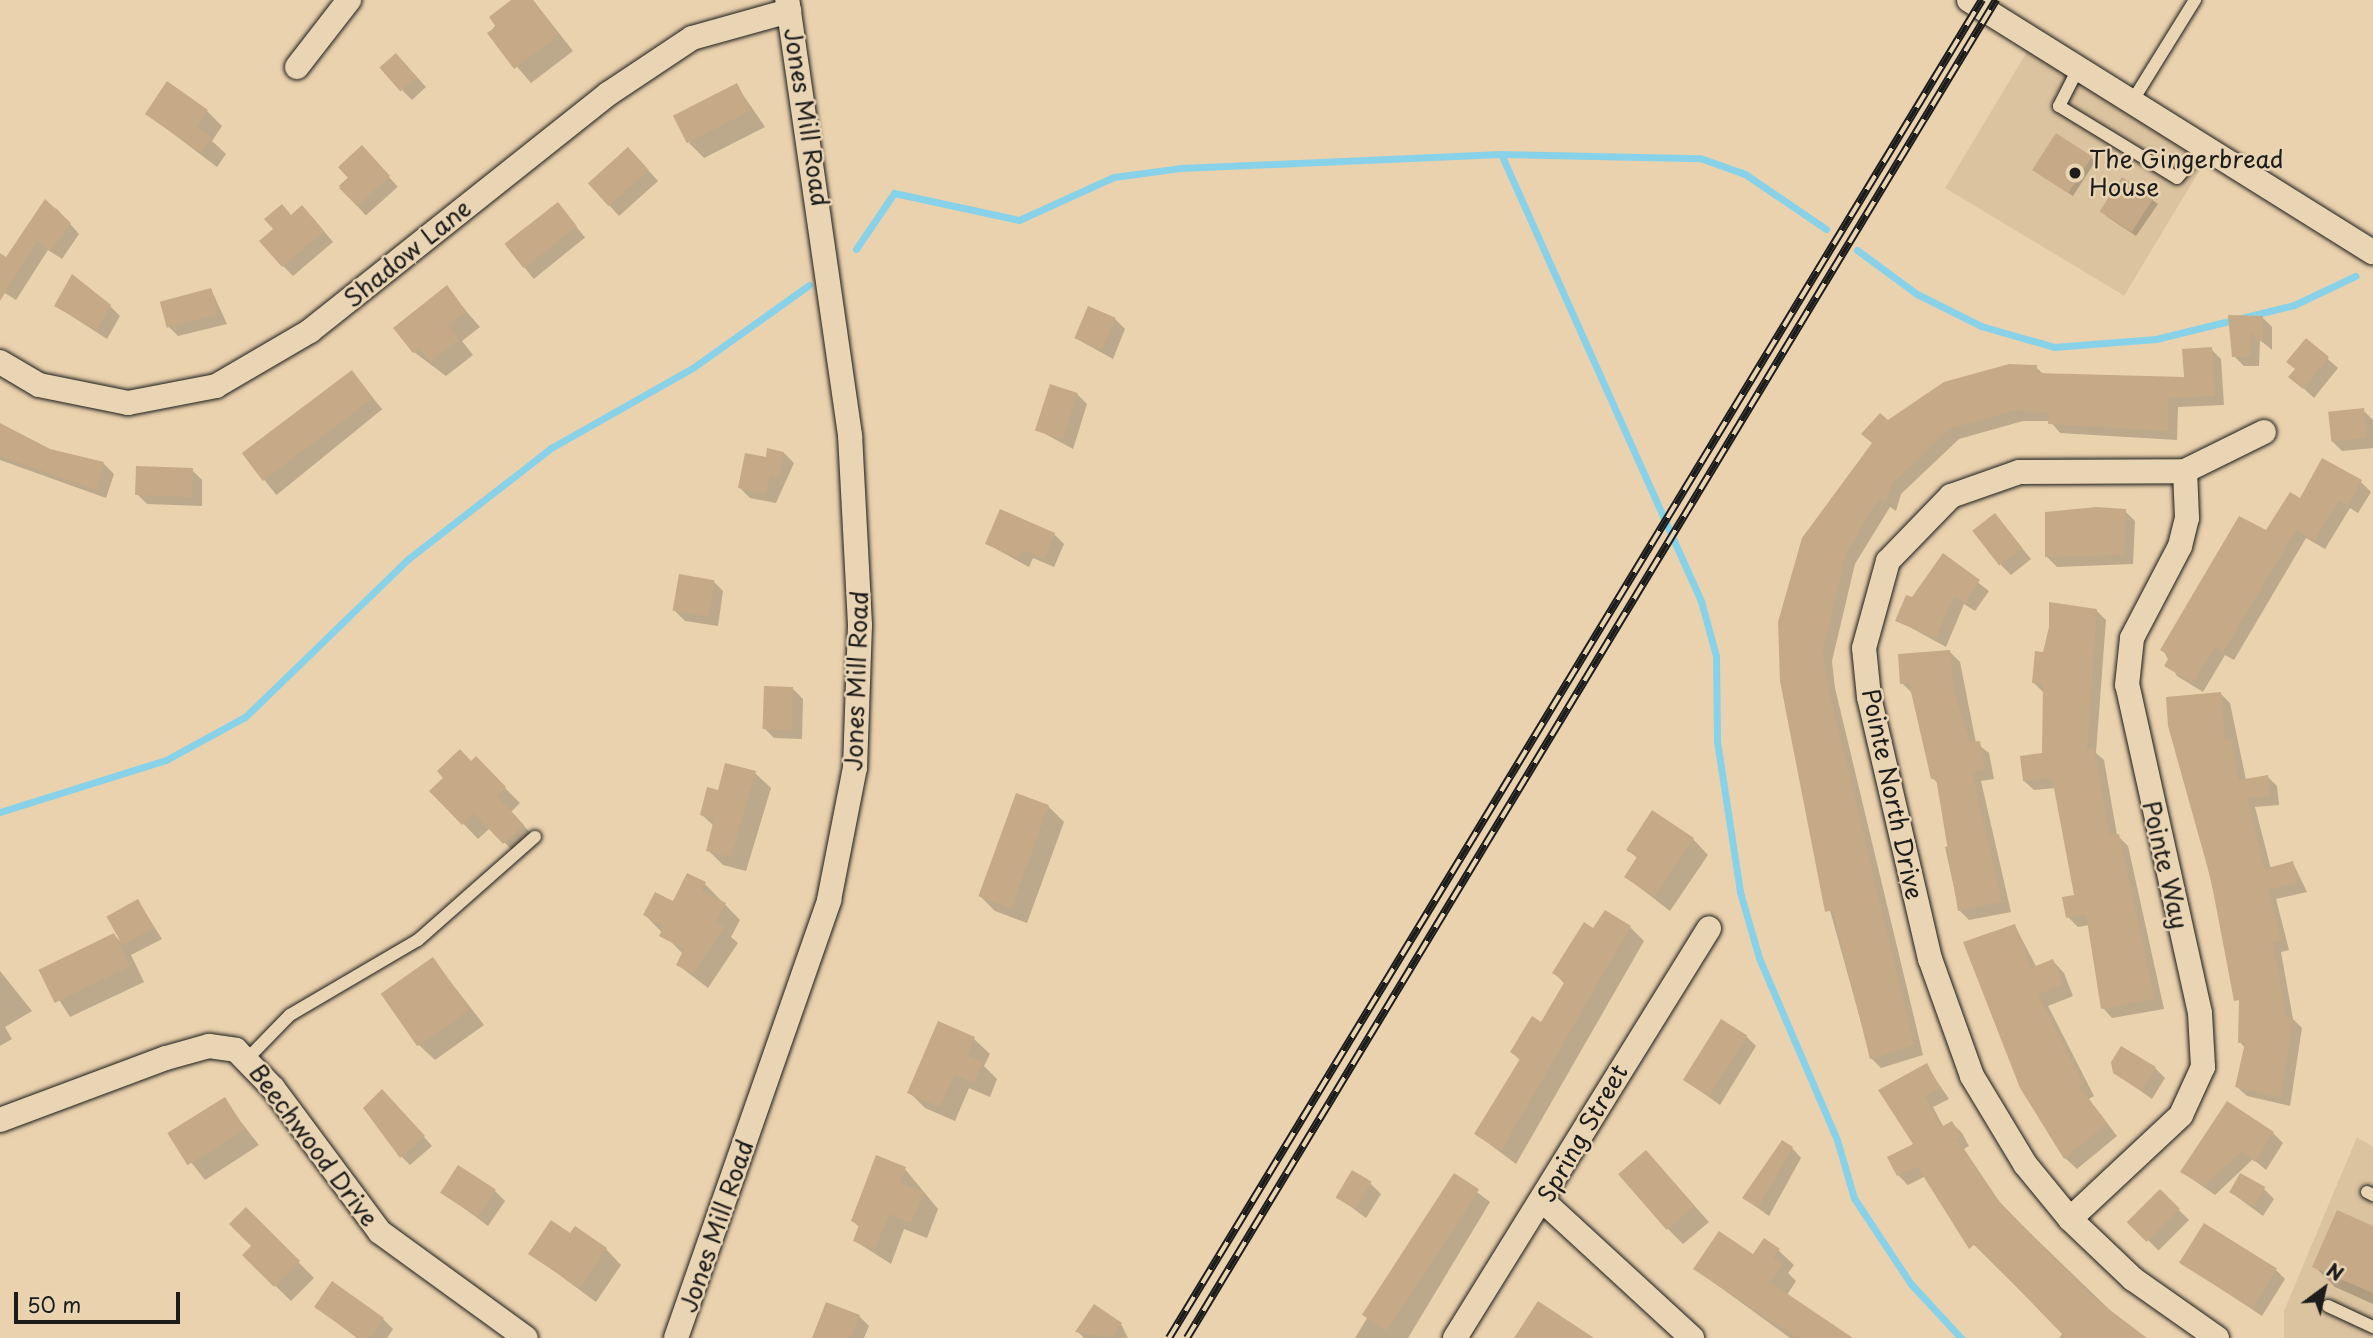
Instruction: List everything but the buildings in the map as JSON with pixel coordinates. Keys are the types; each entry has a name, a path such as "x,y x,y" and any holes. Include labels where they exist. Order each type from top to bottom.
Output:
{"street":[{"path":"297,67 349,0"},
{"path":"1969,0 2206,145 2373,253"},
{"name":"Shadow Lane","path":"0,362 39,385 128,403 228,381 310,331 629,80 692,38 788,5"},
{"name":"Jones Mill Road","path":"676,1338 829,901 855,768 860,625 850,435 788,5"},
{"name":"Pointe North Drive","path":"2217,1338 2133,1279 2070,1219 1996,1119 1948,1019 1869,697 1864,648 1888,561 1951,496 2019,472 2185,471 2264,432"},
{"name":"Pointe Way","path":"2070,1219 2180,1115 2203,1067 2200,1013 2127,685 2132,638 2180,546 2187,518 2185,471"},
{"name":"Spring Street","path":"1455,1338 1709,928"},
{"name":"Beechwood Drive","path":"0,1120 209,1046 248,1058 380,1232 526,1338"},
{"path":"1542,1200 1692,1338"}],"lane":[{"path":"2133,100 2195,0"},
{"path":"2079,67 2059,106 2070,113 2177,178 2206,145"},
{"path":"248,1058 289,1015 418,940 535,837"},
{"path":"2328,1306 2373,1327"}],"shaded area":[{"name":"The Gingerbread House","path":"2028,50 2207,158 2124,296 1945,188"},
{"path":"2357,1137 2373,1147 2373,1338 2284,1338 2284,1311"}],"waterway":[{"path":"1501,154 1701,601 1716,656 1717,741 1740,892 1759,958 1837,1140 1854,1198 1911,1284 1961,1338"},
{"path":"856,249 894,193 1019,220 1114,177 1181,168 1501,154 1700,158 1745,174 1826,229"},
{"path":"1857,250 1917,294 1981,326 2054,347 2156,339 2294,305 2355,276"},
{"path":"0,812 166,760 245,717 408,559 551,448 694,367 809,285"}],"railway":[{"path":"1169,1338 1982,0"},
{"path":"1187,1338 1996,0"}],"place":[{"name":"The Gingerbread House","path":"2075,173"}]}
